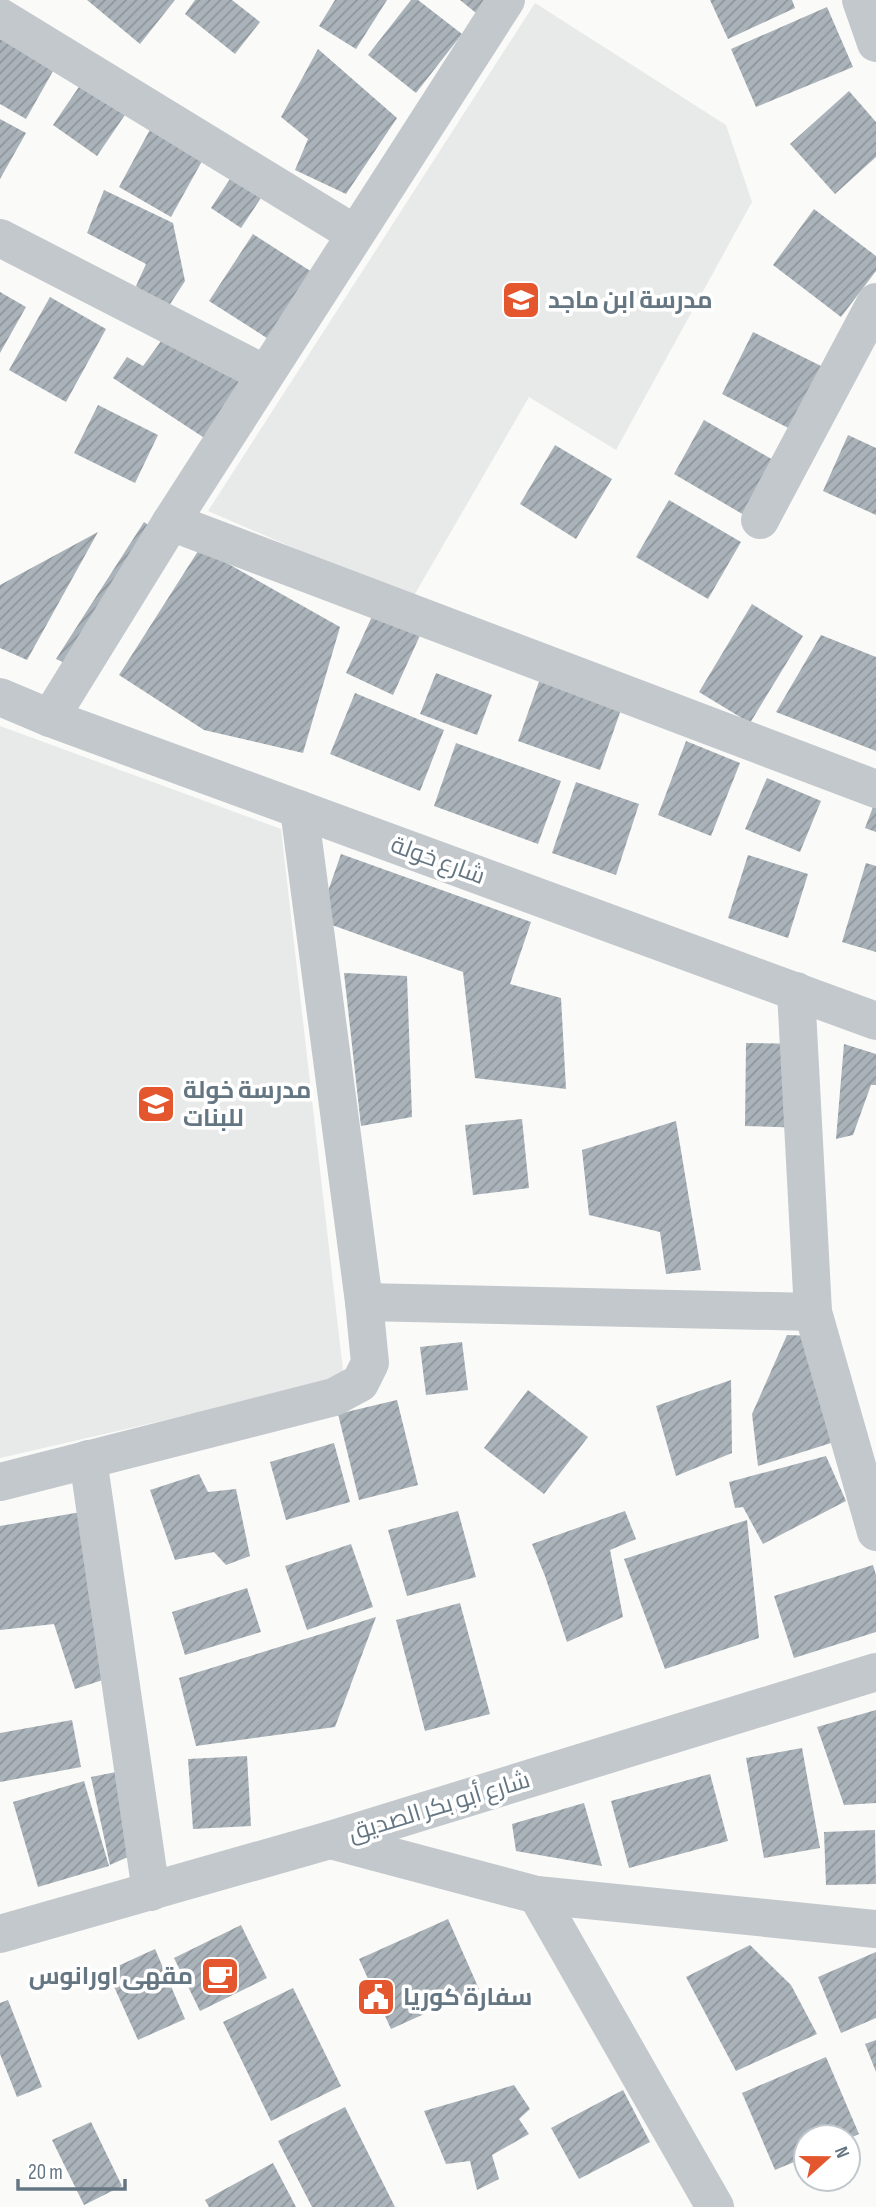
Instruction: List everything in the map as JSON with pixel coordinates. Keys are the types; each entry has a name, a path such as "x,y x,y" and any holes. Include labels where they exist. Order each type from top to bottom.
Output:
{"street":[{"path":"50,718 171,522 506,0"},
{"path":"861,0 876,43"},
{"path":"0,17 355,234"},
{"path":"0,237 265,374"},
{"path":"760,520 876,302"},
{"path":"171,522 876,789"},
{"name":"شارع خولة","path":"0,697 50,718 876,1021"},
{"path":"0,1482 334,1398 360,1383 369,1363 364,1302 299,809"},
{"path":"796,991 813,1312 876,1532"},
{"path":"364,1302 813,1312"},
{"path":"88,1459 151,1892"},
{"name":"شارع أبو بكر الصديق","path":"0,1934 330,1840 876,1672"},
{"path":"330,1840 537,1895 876,1930"},
{"path":"537,1895 715,2207"}],"shaded area":[{"name":"مدرسة ابن ماجد","path":"535,3 726,125 752,202 616,450 529,397 412,599 208,511"},
{"name":"مدرسة خولة للبنات","path":"0,726 281,829 344,1379 0,1458"}],"building":[{"path":"87,0 175,0 140,44"},
{"path":"195,0 232,0 260,22 235,54 185,14"},
{"path":"335,0 387,0 356,49 319,26"},
{"path":"411,0 418,0 462,34 416,93 368,55"},
{"path":"460,0 495,0 481,17"},
{"path":"710,0 792,0 795,8 728,39"},
{"path":"827,7 853,67 756,107 731,49"},
{"path":"4,33 57,64 26,119 0,104 0,40"},
{"path":"318,49 397,118 346,194 295,170 308,139 281,117"},
{"path":"89,72 133,103 97,156 53,125"},
{"path":"849,91 876,122 876,157 835,194 790,144"},
{"path":"0,119 26,133 0,179"},
{"path":"153,124 206,154 171,217 119,187"},
{"path":"247,153 277,174 241,228 211,208"},
{"path":"104,190 173,223 185,281 165,312 136,286 146,264 87,233"},
{"path":"814,209 876,256 876,271 841,317 773,265"},
{"path":"253,234 315,274 273,342 209,301"},
{"path":"0,292 26,307 0,353"},
{"path":"50,297 106,329 66,402 9,370"},
{"path":"753,332 831,371 800,434 722,394"},
{"path":"164,337 256,369 209,441 113,378 127,357 143,366"},
{"path":"98,405 158,435 135,483 74,453"},
{"path":"704,420 787,468 756,522 674,474"},
{"path":"848,435 876,448 876,515 823,491"},
{"path":"555,445 612,479 576,539 520,504"},
{"path":"669,500 741,542 708,599 636,557"},
{"path":"144,522 168,539 69,665 56,659"},
{"path":"98,532 27,660 0,648 0,585"},
{"path":"200,548 340,627 303,753 204,730 119,675"},
{"path":"752,604 803,636 750,723 699,692"},
{"path":"375,610 422,631 393,695 346,673"},
{"path":"821,635 876,657 876,751 776,712"},
{"path":"436,673 492,695 477,735 420,714"},
{"path":"542,673 624,701 600,770 518,741"},
{"path":"355,693 444,730 420,791 330,754"},
{"path":"686,741 740,763 711,836 658,815"},
{"path":"456,743 561,781 538,844 434,806"},
{"path":"767,778 821,801 800,852 745,829"},
{"path":"576,782 639,804 616,875 552,853"},
{"path":"876,799 876,832 865,828"},
{"path":"341,854 531,922 510,984 561,998 566,1089 475,1078 463,972 318,920"},
{"path":"748,855 808,874 788,938 728,918"},
{"path":"866,863 876,866 876,952 842,942"},
{"path":"344,973 407,976 412,1117 361,1126"},
{"path":"746,1043 808,1044 806,1128 745,1126"},
{"path":"844,1044 876,1054 876,1085 871,1085 853,1135 836,1139"},
{"path":"522,1119 529,1188 473,1195 465,1125"},
{"path":"676,1121 701,1270 666,1274 660,1232 589,1215 582,1150"},
{"path":"787,1335 814,1336 831,1443 758,1466 752,1414"},
{"path":"462,1342 468,1390 426,1395 420,1347"},
{"path":"731,1380 732,1453 676,1476 656,1406"},
{"path":"528,1390 588,1437 544,1494 484,1448"},
{"path":"397,1400 418,1485 359,1500 338,1414"},
{"path":"334,1443 350,1502 286,1520 270,1462"},
{"path":"826,1456 846,1501 763,1544 743,1507 735,1508 729,1482"},
{"path":"199,1474 208,1492 236,1489 250,1556 226,1565 214,1552 175,1560 150,1490"},
{"path":"458,1511 476,1577 407,1596 388,1530"},
{"path":"625,1511 636,1539 610,1550 623,1617 567,1642 532,1544"},
{"path":"81,1512 109,1678 75,1689 54,1624 0,1630 0,1526"},
{"path":"747,1520 759,1638 665,1669 624,1559"},
{"path":"351,1544 373,1607 307,1630 285,1566"},
{"path":"873,1565 876,1575 876,1632 794,1658 774,1596"},
{"path":"247,1588 261,1632 185,1655 172,1612"},
{"path":"460,1603 490,1714 425,1731 396,1620"},
{"path":"376,1617 335,1727 196,1746 179,1678"},
{"path":"876,1710 876,1803 844,1805 817,1727"},
{"path":"72,1720 81,1767 0,1782 0,1733"},
{"path":"802,1748 820,1848 764,1858 746,1758"},
{"path":"247,1756 251,1826 193,1829 188,1759"},
{"path":"126,1770 139,1852 110,1865 91,1777"},
{"path":"710,1774 728,1841 629,1868 611,1801"},
{"path":"84,1781 109,1866 38,1887 13,1802"},
{"path":"584,1803 602,1866 516,1851 512,1824"},
{"path":"875,1830 876,1884 826,1885 824,1832"},
{"path":"448,1919 479,1989 391,2029 359,1959"},
{"path":"241,1925 267,1978 200,2011 174,1958"},
{"path":"750,1945 791,1985 817,2034 736,2071 686,1977"},
{"path":"155,1949 185,2019 138,2040 107,1971"},
{"path":"876,1952 876,2018 841,2033 818,1977"},
{"path":"293,1988 341,2086 271,2121 223,2022"},
{"path":"8,2000 42,2087 17,2097 0,2054 0,2003"},
{"path":"876,2040 876,2072 865,2044"},
{"path":"826,2057 854,2123 792,2123 792,2163 775,2170 742,2093"},
{"path":"514,2085 530,2109 519,2119 529,2134 492,2155 499,2179 477,2190 470,2161 446,2164 424,2111"},
{"path":"623,2090 650,2142 579,2179 551,2128"},
{"path":"345,2107 395,2207 312,2207 278,2141"},
{"path":"91,2122 122,2186 84,2205 52,2140"},
{"path":"273,2163 296,2207 209,2207 205,2200"}],"place":[{"name":"مدرسة ابن ماجد","path":"521,300"},
{"name":"مدرسة خولة للبنات","path":"156,1104"},
{"name":"مقهى اورانوس","path":"220,1976"},
{"name":"سفارة كوريا","path":"376,1997"}]}
